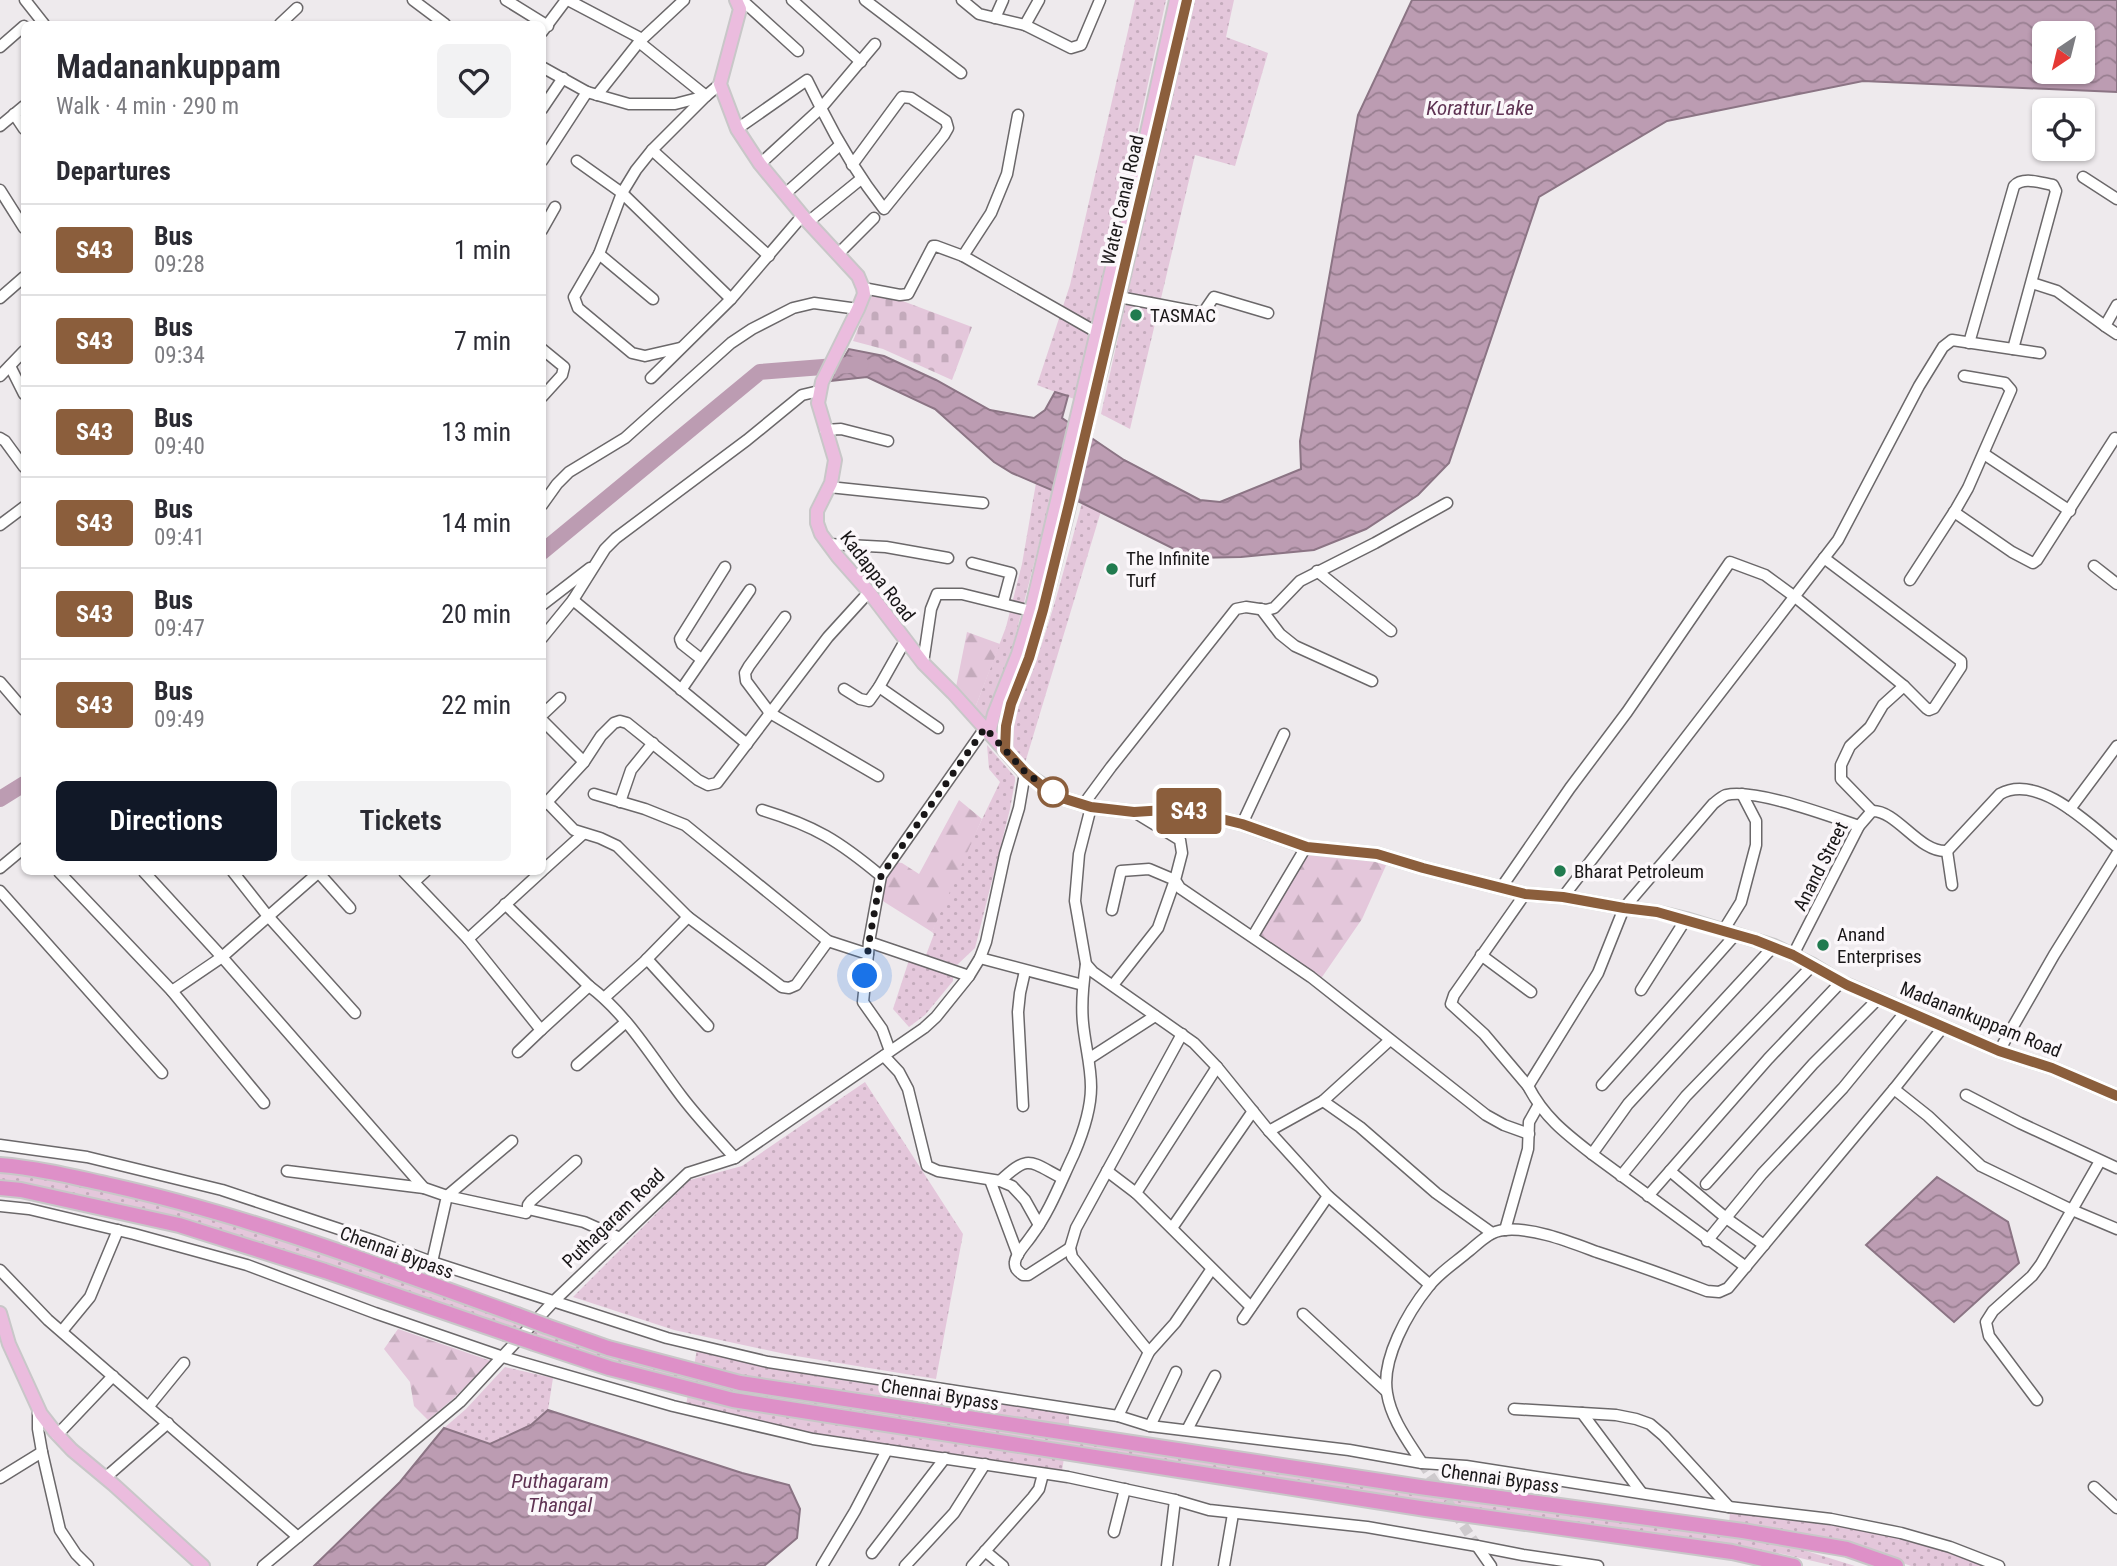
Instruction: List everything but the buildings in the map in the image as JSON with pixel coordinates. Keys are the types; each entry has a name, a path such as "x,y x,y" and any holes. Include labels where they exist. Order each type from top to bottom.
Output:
{"highway":[{"name":"Chennai Bypass","path":"0,1165 27,1167 176,1200 318,1244 608,1348 740,1383 1420,1487 1743,1531 1847,1549 1896,1566"},
{"name":"Chennai Bypass","path":"0,1188 21,1190 179,1225 325,1271 609,1368 733,1400 1414,1507 1732,1552 1794,1566"}],"main road":[{"name":"Water Canal Road","path":"1085,407 1112,268 1126,228 1176,0"},
{"name":"Water Canal Road","path":"1085,407 1119,297 1187,0"},
{"path":"741,2 720,84 737,129 760,164 858,276 863,288 864,295 821,386"},
{"name":"Kadappa Road","path":"821,386 818,403 835,460 829,487 817,511 817,523 828,544 923,663 987,730"},
{"path":"1005,750 1006,726 1011,704 1029,658 1043,610 1085,407"},
{"path":"1026,773 987,730 1018,654 1064,503"},
{"name":"Madanankuppam Road","path":"1026,773 1062,798 1087,806 1134,812 1181,809 1242,824 1307,847 1377,854 1525,894 1563,897 1686,919 1774,946 1841,982 1999,1051 2052,1068 2117,1096"},
{"path":"0,1313 9,1344 41,1414 57,1435 203,1566"}],"street":[{"path":"24,0 42,21"},
{"path":"414,0 441,21"},
{"path":"506,0 534,21"},
{"path":"546,28 567,0 640,41 706,96"},
{"path":"546,156 592,93 640,41 684,0"},
{"path":"792,0 861,62"},
{"path":"865,0 961,74"},
{"path":"962,0 979,14 1025,25 1072,48 1081,45 1100,0"},
{"path":"995,18 1003,0"},
{"path":"1025,25 1039,0"},
{"path":"741,2 798,51"},
{"path":"283,21 297,8"},
{"path":"30,21 37,15"},
{"path":"0,47 21,29"},
{"path":"760,164 821,108 875,44"},
{"path":"546,69 592,93 629,104 675,103 706,96"},
{"path":"546,103 563,78"},
{"path":"737,129 807,80 840,145 852,165 861,179 884,209 944,135 946,121 911,97 902,97 852,165"},
{"path":"680,348 645,356 632,353 578,308 574,297 599,254 622,192 636,170 652,150 720,84"},
{"path":"0,126 21,108"},
{"path":"14,114 21,124"},
{"path":"963,256 991,213 1007,174 1018,115"},
{"path":"785,194 840,145"},
{"path":"652,150 769,256"},
{"path":"577,161 622,192 731,299"},
{"path":"2084,177 2117,199"},
{"path":"651,378 731,299 806,219 861,179"},
{"path":"1969,343 2016,182 2023,180 2053,185 2056,188 2013,349"},
{"path":"0,190 21,223"},
{"path":"546,223 555,207"},
{"path":"838,254 874,218"},
{"path":"863,288 908,294 933,246 963,256 1098,333"},
{"path":"599,254 653,299"},
{"path":"0,298 21,280"},
{"path":"2032,283 2057,291 2117,334"},
{"path":"1119,297 1203,313 1214,297 1268,313"},
{"path":"546,499 569,472 625,438 731,343 752,329 793,308 814,303 858,309"},
{"path":"2105,326 2117,305"},
{"path":"1563,897 1838,540 1919,386 1943,347 1949,341 2040,353"},
{"path":"546,352 565,367 562,375 546,393"},
{"path":"0,376 21,354"},
{"path":"10,366 21,388"},
{"path":"1910,580 1954,512 1984,454 2010,394 2011,388 2005,383 1964,376"},
{"path":"546,633 573,600 605,549 617,538 802,395 821,386"},
{"path":"825,430 841,429 888,441"},
{"path":"0,438 21,463"},
{"path":"1954,512 2012,552 2033,563 2116,438"},
{"path":"1984,454 2070,511"},
{"path":"829,487 983,503"},
{"path":"1070,1248 1028,1275 1023,1275 1016,1268 1018,1255 1039,1225 1080,1140 1091,1090 1090,1058 1083,1024 1086,964 1074,901 1087,806 1111,767 1231,614 1240,607 1266,610 1274,608 1293,586 1317,571 1447,503"},
{"path":"0,525 21,509"},
{"path":"828,544 886,547 948,558"},
{"path":"1501,888 1570,788 1628,712 1730,562 1765,575 1795,597 1904,686 1926,708 1932,710 1938,704 1962,663 1824,558"},
{"path":"972,563 1011,573 1003,603"},
{"path":"546,602 593,566"},
{"path":"2094,566 2117,584"},
{"path":"701,659 682,644 680,639 725,567"},
{"path":"1317,571 1391,631"},
{"path":"681,690 750,590"},
{"path":"546,803 584,762 601,736 614,723 620,721 627,723 698,780 708,785 717,783 828,637 869,592"},
{"path":"923,663 931,609 937,594 962,593 1031,611"},
{"path":"573,600 747,744"},
{"path":"1261,609 1280,634 1295,646 1372,681"},
{"path":"785,618 745,673 746,681 770,713 877,776"},
{"path":"844,689 866,702 869,701 905,641"},
{"path":"0,682 21,706"},
{"path":"1871,811 1841,779 1842,765 1850,746 1870,727 1883,705 1904,686"},
{"path":"879,687 938,728"},
{"path":"546,714 560,698"},
{"path":"546,722 584,762"},
{"path":"987,730 881,876 869,942 863,1002 881,1029 887,1053 908,1089 927,1166 938,1171 995,1180 1019,1191 1039,1225"},
{"path":"1242,824 1284,734"},
{"path":"620,802 631,770 653,743"},
{"path":"2070,809 2117,746"},
{"name":"Puthagaram Road","path":"263,1566 460,1402 554,1301 688,1173 735,1158 924,1028 969,976 980,958 1026,773"},
{"path":"1952,885 1947,851 1993,802 2010,789 2034,790 2070,809 2117,846"},
{"path":"594,794 645,809 685,825 828,941 868,954"},
{"path":"1528,1086 1598,973 1624,908 1713,804 1727,795 1742,794 1800,807 1859,826"},
{"path":"1723,931 1741,902 1756,845 1756,821 1742,794"},
{"path":"546,805 574,830 617,846 688,917 782,986 789,988 796,985 828,941"},
{"path":"762,810 812,827 838,842 881,876"},
{"name":"Anand Street","path":"1793,955 1859,826 1871,811 1882,813 1929,847 1940,852 1947,851"},
{"path":"1113,985 1158,928 1182,853 1180,840 1134,812"},
{"path":"546,867 583,834"},
{"path":"1253,936 1307,847"},
{"path":"0,868 21,850"},
{"path":"1999,1051 2117,853"},
{"path":"1112,910 1121,871 1149,869 1175,880 1180,888 1311,977 1486,1115 1529,1134"},
{"path":"62,875 173,991 264,1103"},
{"path":"147,875 424,1188"},
{"path":"235,875 355,1013"},
{"path":"173,991 222,957 315,875"},
{"path":"321,875 350,908"},
{"path":"407,875 468,939 541,1030"},
{"path":"414,882 422,875"},
{"path":"468,939 538,875"},
{"path":"0,891 162,1073"},
{"path":"1525,894 1454,995 1451,1004 1484,1034 1528,1086 1538,1106 1562,1130 1707,1241 1746,1267"},
{"path":"505,904 604,998 735,1158"},
{"path":"604,998 688,917"},
{"path":"1641,990 1686,919"},
{"path":"1602,1085 1736,934"},
{"path":"869,942 969,976"},
{"path":"1592,1154 1628,1104 1774,946"},
{"path":"1481,955 1531,992"},
{"path":"980,958 1083,985"},
{"path":"647,959 708,1026"},
{"path":"1086,964 1093,972 1182,1034 1217,1067 1269,1131 1328,1196 1430,1285"},
{"path":"1621,1176 1686,1096 1813,965"},
{"path":"1023,1106 1018,1012 1026,971"},
{"path":"1648,1196 1768,1059 1841,982"},
{"path":"517,1052 589,986"},
{"path":"1706,1184 1813,1065 1880,998"},
{"path":"1707,1241 1762,1174 1843,1088 1908,1010"},
{"path":"1090,1058 1155,1016"},
{"path":"577,1065 626,1023"},
{"path":"1422,1463 1394,1419 1386,1391 1391,1355 1396,1340 1430,1285 1492,1233 1506,1230 1528,1232 1563,1240 1707,1290 1719,1292 1728,1288 1944,1026"},
{"path":"1149,1352 1072,1257 1070,1248 1076,1228 1182,1034"},
{"path":"1269,1131 1323,1101 1390,1040"},
{"path":"1136,1193 1217,1067"},
{"path":"1894,1089 1928,1116 1981,1166 2117,1229"},
{"path":"1966,1095 2117,1168"},
{"path":"1323,1101 1360,1127 1436,1193 1492,1233"},
{"path":"1506,1230 1528,1149 1529,1122 1538,1106"},
{"path":"1172,1228 1253,1111"},
{"path":"432,1262 447,1196 512,1141"},
{"path":"0,1145 88,1157 222,1190 667,1338 768,1362 1118,1416 1150,1426 1349,1450 1422,1463 1466,1466 1729,1507 1830,1519 1901,1533 1950,1547 1998,1566"},
{"path":"576,1161 531,1201 528,1209 583,1222 620,1238"},
{"path":"2037,1401 1989,1336 1986,1322 1993,1311 2032,1276 2100,1161"},
{"path":"995,1180 1026,1162 1062,1178"},
{"path":"287,1171 424,1188 447,1196 526,1213"},
{"path":"1107,1171 1136,1193 1251,1307"},
{"path":"1670,1171 1726,1218 1764,1245"},
{"path":"995,1180 1018,1255"},
{"path":"1242,1319 1328,1196"},
{"path":"0,1206 29,1209 118,1230 247,1265 503,1357 673,1406 813,1439 1068,1476 1233,1514 1367,1527 1598,1566"},
{"path":"62,1331 90,1297 118,1230"},
{"path":"0,1270 62,1331 298,1537"},
{"path":"1118,1416 1149,1352 1175,1323 1211,1270"},
{"path":"1303,1314 1386,1391"},
{"path":"149,1406 184,1363"},
{"path":"1150,1426 1176,1372"},
{"path":"57,1435 113,1376"},
{"path":"1187,1430 1215,1376"},
{"path":"38,1405 42,1452 60,1530 75,1554 88,1566"},
{"path":"1514,1409 1616,1415 1650,1424 1729,1507"},
{"path":"1582,1413 1641,1492"},
{"path":"105,1478 168,1423"},
{"path":"822,1566 887,1450"},
{"path":"0,1478 42,1452"},
{"path":"872,1553 945,1458"},
{"path":"905,1566 954,1513 985,1464"},
{"path":"972,1566 1033,1497 1039,1489 1043,1474"},
{"path":"2094,1487 2117,1508"},
{"path":"1114,1532 1125,1489"},
{"path":"1167,1566 1175,1500"},
{"path":"1224,1566 1233,1514"},
{"path":"1477,1546 1491,1566"},
{"path":"985,1551 1003,1566"}],"green space":[{"path":"1135,0 1166,0 1124,195 1074,399 1037,385 1070,285"},
{"path":"1193,0 1234,0 1226,37 1268,53 1235,166 1195,155 1130,429 1101,414"},
{"path":"872,294 900,300 972,327 952,380 883,349 853,341"},
{"path":"1036,483 1053,490 1013,645 986,720 975,708 1006,627 1022,564"},
{"path":"1082,503 1101,511 1025,763 1013,744 1013,722 1047,628"},
{"path":"967,632 1000,644 975,708 956,687"},
{"path":"987,745 1015,777 1015,781 975,948 957,965 926,955 945,896 1000,782 989,769"},
{"path":"959,800 982,819 932,932 878,898 880,887 895,862 902,863 919,874"},
{"path":"1309,854 1388,861 1362,919 1320,980 1259,935"},
{"path":"909,960 953,976 953,981 925,1015 909,1027 893,1009"},
{"path":"865,1082 963,1234 936,1379 790,1355 674,1330 573,1297 690,1180 742,1166"},
{"path":"0,1168 109,1190 239,1225 736,1386 1784,1544 1855,1566 1834,1566 1783,1554 734,1397 601,1362 177,1220 0,1184"},
{"path":"398,1329 491,1361 428,1420 414,1406 410,1382 384,1349"},
{"path":"697,1349 768,1367 848,1381 1069,1414 1069,1427 741,1378 694,1366"},
{"path":"505,1367 553,1378 548,1410 531,1425 490,1444 444,1428 466,1409"},
{"path":"688,1394 1064,1458 1062,1471 815,1434 686,1405"},
{"path":"1730,1512 1833,1524 1894,1535 1986,1566 1911,1566 1846,1543 1729,1524"}],"water":[{"name":"Korattur Lake","path":"1412,0 2117,0 2117,92 1863,81 1667,121 1539,197 1449,463 1418,495 1366,529 1314,550 1241,557 1192,558 1082,503 1012,473 994,462 935,409 867,377 830,381 849,349 884,356 936,380 990,410 1034,418 1045,410 1055,392 1068,396 1062,418 1124,460 1200,500 1220,502 1301,469 1300,441 1358,115"},
{"path":"1937,1177 2008,1222 2019,1263 1954,1322 1866,1245"},
{"name":"Puthagaram Thangal","path":"548,1410 742,1473 789,1485 800,1509 797,1538 764,1566 314,1566 400,1482 444,1428 490,1444 531,1425"}],"waterway":[{"path":"546,549 760,372 861,364"},
{"path":"0,799 21,786"}],"tunnel":[{"path":"1422,1463 1477,1546"}],"bus line":[{"name":"S43","path":"1187,0 1112,328 1043,610 1029,658 1011,704 1006,726 1005,750 1042,786 1062,798 1091,807 1134,812 1181,809 1242,824 1307,847 1377,854 1525,894 1563,897 1657,912 1755,940 1793,955 1847,985 1999,1051 2052,1068 2117,1096"}],"place":[{"name":"TASMAC","path":"1136,315"},
{"name":"The Infinite Turf","path":"1112,569"},
{"name":"Bharat Petroleum","path":"1560,871"},
{"name":"Anand Enterprises","path":"1823,945"}],"route":[{"path":"865,976 881,876 985,728 1026,773 1062,798 1053,792"}]}
